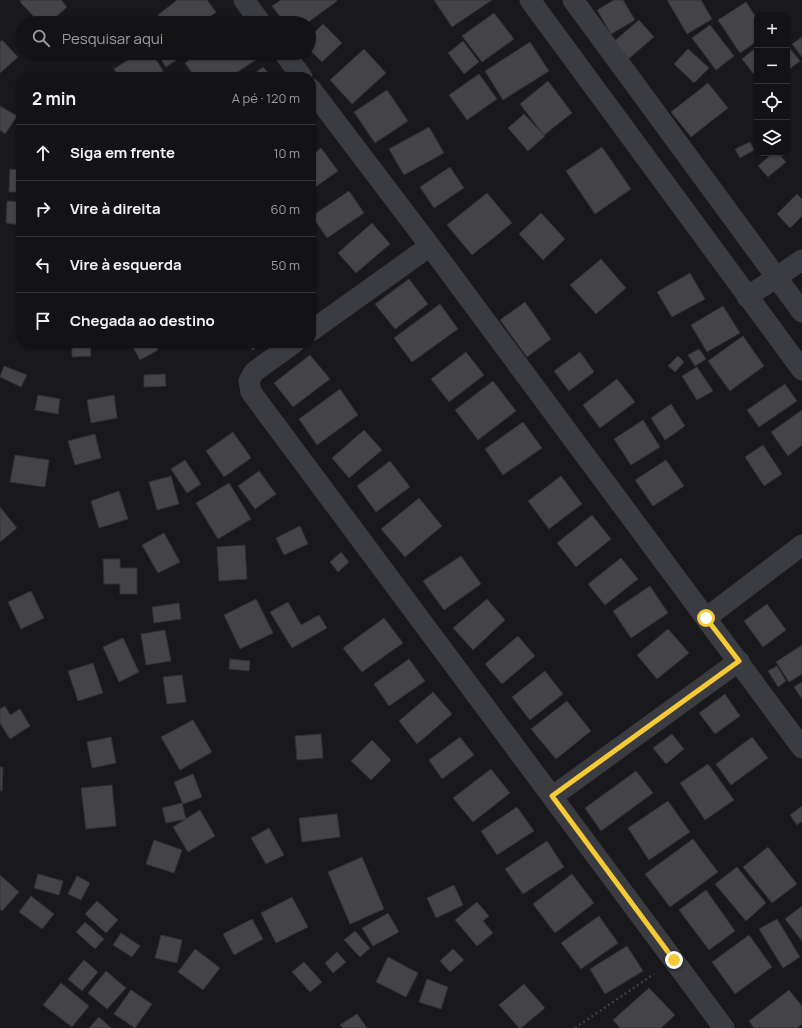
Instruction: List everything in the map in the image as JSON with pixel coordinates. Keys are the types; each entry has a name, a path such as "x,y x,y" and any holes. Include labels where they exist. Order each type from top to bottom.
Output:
{"street":[{"path":"244,0 256,16"},
{"path":"530,0 802,370"},
{"path":"573,0 802,312"},
{"path":"289,60 298,72"},
{"path":"316,96 430,246 802,748"},
{"path":"316,327 430,246"},
{"path":"747,297 802,260"},
{"path":"287,348 254,372 249,381 251,392 724,1028"},
{"path":"706,618 802,545"},
{"path":"552,796 739,661"}],"path":[{"path":"575,1028 674,960"}],"building":[{"path":"21,0 61,0 67,7 57,16 33,16 20,2"},
{"path":"177,0 207,0 216,12 211,16 158,15"},
{"path":"281,0 337,0 316,16 280,16 272,6"},
{"path":"434,0 492,0 452,27"},
{"path":"614,0 623,0 635,20 611,34 597,10"},
{"path":"667,0 701,0 712,19 687,34"},
{"path":"746,2 754,14 754,43 740,53 718,20"},
{"path":"494,13 514,39 482,62 462,36"},
{"path":"639,20 654,37 627,60 612,43"},
{"path":"323,24 342,43 322,62 316,56 316,31"},
{"path":"710,25 734,56 716,70 692,38"},
{"path":"802,37 802,57 792,44"},
{"path":"2,40 16,55 16,59 0,73 0,42"},
{"path":"463,41 479,62 464,74 448,53"},
{"path":"530,42 549,71 503,100 485,71"},
{"path":"364,49 386,73 352,104 330,80"},
{"path":"688,49 709,68 694,83 674,64"},
{"path":"754,49 754,74 742,59"},
{"path":"790,49 800,61 790,69"},
{"path":"128,60 156,60 163,71 116,72 114,69"},
{"path":"162,60 176,60 166,67"},
{"path":"189,60 256,60 238,72 191,72 185,63"},
{"path":"263,67 268,72 256,72"},
{"path":"479,74 497,99 467,120 449,95"},
{"path":"548,81 572,113 544,135 520,104"},
{"path":"708,83 728,108 691,137 671,112"},
{"path":"387,90 408,121 375,143 354,112"},
{"path":"0,106 16,115 16,118 5,134 0,130"},
{"path":"524,114 545,136 528,151 508,128"},
{"path":"429,127 444,153 404,175 389,149"},
{"path":"750,142 754,150 740,158 735,149"},
{"path":"602,147 631,189 595,214 566,171"},
{"path":"321,148 338,171 316,186 316,152"},
{"path":"770,156 781,156 786,162 768,177 758,166"},
{"path":"450,167 464,188 434,208 420,187"},
{"path":"10,169 16,170 16,192 9,192"},
{"path":"349,191 364,213 327,238 316,222 316,213"},
{"path":"487,193 512,223 472,255 447,225"},
{"path":"797,194 802,199 802,216 790,228 777,214"},
{"path":"7,201 16,202 16,224 6,223"},
{"path":"541,213 565,239 543,260 519,234"},
{"path":"372,223 390,244 356,273 338,253"},
{"path":"601,259 626,288 596,314 570,285"},
{"path":"690,273 705,299 672,317 657,292"},
{"path":"409,279 428,304 395,329 375,304"},
{"path":"525,302 551,339 527,357 500,320"},
{"path":"440,304 458,329 412,362 394,338"},
{"path":"723,306 740,333 707,352 691,325"},
{"path":"743,336 764,366 730,391 708,361"},
{"path":"72,348 90,348 91,356 72,357"},
{"path":"134,348 157,348 158,350 140,360"},
{"path":"699,349 706,359 695,366 688,355"},
{"path":"466,352 484,375 449,402 431,379"},
{"path":"580,352 594,372 569,391 554,371"},
{"path":"310,355 330,379 293,407 274,383"},
{"path":"678,356 684,362 675,372 668,366"},
{"path":"4,366 27,375 21,387 0,377"},
{"path":"697,367 713,391 697,400 682,376"},
{"path":"165,374 166,386 144,387 144,375"},
{"path":"617,379 635,402 600,428 583,405"},
{"path":"493,381 516,411 478,440 455,410"},
{"path":"785,384 797,401 759,427 747,410"},
{"path":"340,389 358,415 317,445 299,419"},
{"path":"38,395 60,399 58,414 35,410"},
{"path":"114,395 117,418 91,423 87,400"},
{"path":"671,404 685,426 665,440 651,418"},
{"path":"802,410 802,445 788,456 771,432"},
{"path":"643,420 660,447 631,465 614,439"},
{"path":"523,422 542,448 503,475 485,449"},
{"path":"364,430 382,450 349,478 332,458"},
{"path":"233,432 251,458 224,477 206,451"},
{"path":"95,434 101,458 75,465 68,441"},
{"path":"763,445 782,474 764,486 745,457"},
{"path":"15,455 49,460 45,487 10,482"},
{"path":"185,460 201,484 187,493 171,469"},
{"path":"666,460 684,486 653,506 635,480"},
{"path":"390,461 410,487 376,512 357,486"},
{"path":"259,471 276,494 255,509 238,486"},
{"path":"171,476 179,504 157,510 149,482"},
{"path":"561,476 582,504 549,529 528,501"},
{"path":"229,483 251,519 218,539 196,503"},
{"path":"119,491 128,519 99,528 91,501"},
{"path":"419,498 442,526 405,557 381,529"},
{"path":"0,507 17,528 0,542"},
{"path":"592,515 611,539 576,567 557,543"},
{"path":"300,526 308,544 284,555 276,538"},
{"path":"164,533 180,562 158,573 142,545"},
{"path":"245,545 247,579 219,581 217,547"},
{"path":"341,552 349,562 338,572 330,562"},
{"path":"461,556 481,584 444,610 423,581"},
{"path":"621,558 638,579 605,605 588,584"},
{"path":"103,559 120,559 120,568 137,568 137,594 120,594 120,584 104,584"},
{"path":"650,586 668,613 631,638 613,611"},
{"path":"31,591 44,618 21,629 8,602"},
{"path":"256,599 273,633 240,649 224,615"},
{"path":"487,599 505,620 473,650 453,628"},
{"path":"288,602 301,625 319,615 327,628 292,648 270,612"},
{"path":"179,603 181,619 154,623 152,607"},
{"path":"767,604 786,630 763,647 744,621"},
{"path":"384,618 403,643 362,672 343,648"},
{"path":"668,629 689,653 657,679 637,655"},
{"path":"165,630 171,661 146,665 141,634"},
{"path":"518,636 535,656 502,684 485,664"},
{"path":"123,638 139,672 119,682 103,647"},
{"path":"802,645 802,674 789,682 776,662"},
{"path":"230,659 250,661 249,671 229,669"},
{"path":"409,659 425,681 389,706 374,684"},
{"path":"93,663 103,693 78,701 68,671"},
{"path":"777,666 786,681 778,687 768,671"},
{"path":"545,671 563,694 530,720 512,697"},
{"path":"182,675 186,702 167,704 163,677"},
{"path":"802,682 802,699 794,687"},
{"path":"433,692 452,714 417,744 399,721"},
{"path":"725,694 740,716 715,734 699,713"},
{"path":"567,701 591,731 556,759 531,729"},
{"path":"5,706 10,715 20,709 30,726 10,739 0,723 0,709"},
{"path":"193,720 212,752 180,770 161,737"},
{"path":"321,734 323,758 297,760 295,736"},
{"path":"672,734 684,749 666,764 653,748"},
{"path":"111,737 116,763 92,768 87,742"},
{"path":"460,737 474,755 442,779 429,760"},
{"path":"752,737 768,758 731,785 716,764"},
{"path":"372,740 391,760 371,780 351,761"},
{"path":"708,764 734,800 705,820 680,783"},
{"path":"0,767 3,767 2,791 0,791"},
{"path":"491,769 510,793 473,822 453,798"},
{"path":"636,771 653,793 601,831 585,808"},
{"path":"193,774 202,797 183,804 174,782"},
{"path":"112,785 116,826 86,829 81,788"},
{"path":"668,801 690,832 649,860 628,828"},
{"path":"182,803 186,819 166,823 162,808"},
{"path":"802,806 802,821 797,825 790,815"},
{"path":"517,807 534,831 497,855 481,831"},
{"path":"200,810 215,836 188,852 173,827"},
{"path":"337,814 340,837 302,842 299,818"},
{"path":"269,828 284,855 266,864 251,838"},
{"path":"693,839 718,872 670,907 645,874"},
{"path":"154,840 182,850 174,873 146,864"},
{"path":"547,841 564,867 523,894 505,869"},
{"path":"768,847 797,884 772,903 743,867"},
{"path":"362,857 384,909 350,924 328,872"},
{"path":"737,867 766,903 746,921 715,884"},
{"path":"38,874 63,881 59,895 34,888"},
{"path":"572,874 594,903 555,933 533,904"},
{"path":"0,875 19,892 2,911 0,909"},
{"path":"77,876 90,883 81,900 68,894"},
{"path":"454,885 463,905 436,918 427,898"},
{"path":"706,890 735,931 709,950 679,910"},
{"path":"31,896 54,914 42,929 19,912"},
{"path":"292,897 308,927 276,943 261,913"},
{"path":"97,901 118,920 106,933 85,914"},
{"path":"477,902 489,916 483,921 493,933 477,946 455,920"},
{"path":"802,906 802,941 785,919"},
{"path":"388,913 399,932 373,946 362,928"},
{"path":"599,916 618,943 581,969 561,943"},
{"path":"252,919 263,939 234,955 223,934"},
{"path":"777,919 800,957 783,968 759,929"},
{"path":"85,922 104,939 95,949 76,932"},
{"path":"355,931 370,948 360,957 344,940"},
{"path":"121,933 140,946 132,957 113,945"},
{"path":"161,935 182,940 177,963 155,958"},
{"path":"749,935 772,967 735,994 712,962"},
{"path":"627,946 643,971 605,994 590,969"},
{"path":"195,949 220,968 203,990 178,972"},
{"path":"453,949 464,960 450,972 440,961"},
{"path":"337,952 346,962 333,973 325,963"},
{"path":"388,957 418,973 406,997 376,982"},
{"path":"84,960 98,972 82,991 68,979"},
{"path":"304,962 322,982 310,992 292,972"},
{"path":"106,971 126,988 107,1009 88,993"},
{"path":"427,979 448,987 441,1009 419,1002"},
{"path":"61,983 89,1006 72,1027 43,1005"},
{"path":"524,984 545,1008 521,1028 519,1028 499,1005"},
{"path":"649,988 675,1015 661,1028 620,1028 613,1020"},
{"path":"131,990 152,1004 135,1028 114,1014"},
{"path":"789,990 802,1006 802,1024 797,1028 754,1028 749,1021"},
{"path":"357,1014 367,1028 343,1028 340,1025"},
{"path":"99,1017 111,1028 89,1028"}],"route":[{"path":"674,960 552,796 739,661 706,618"}]}
